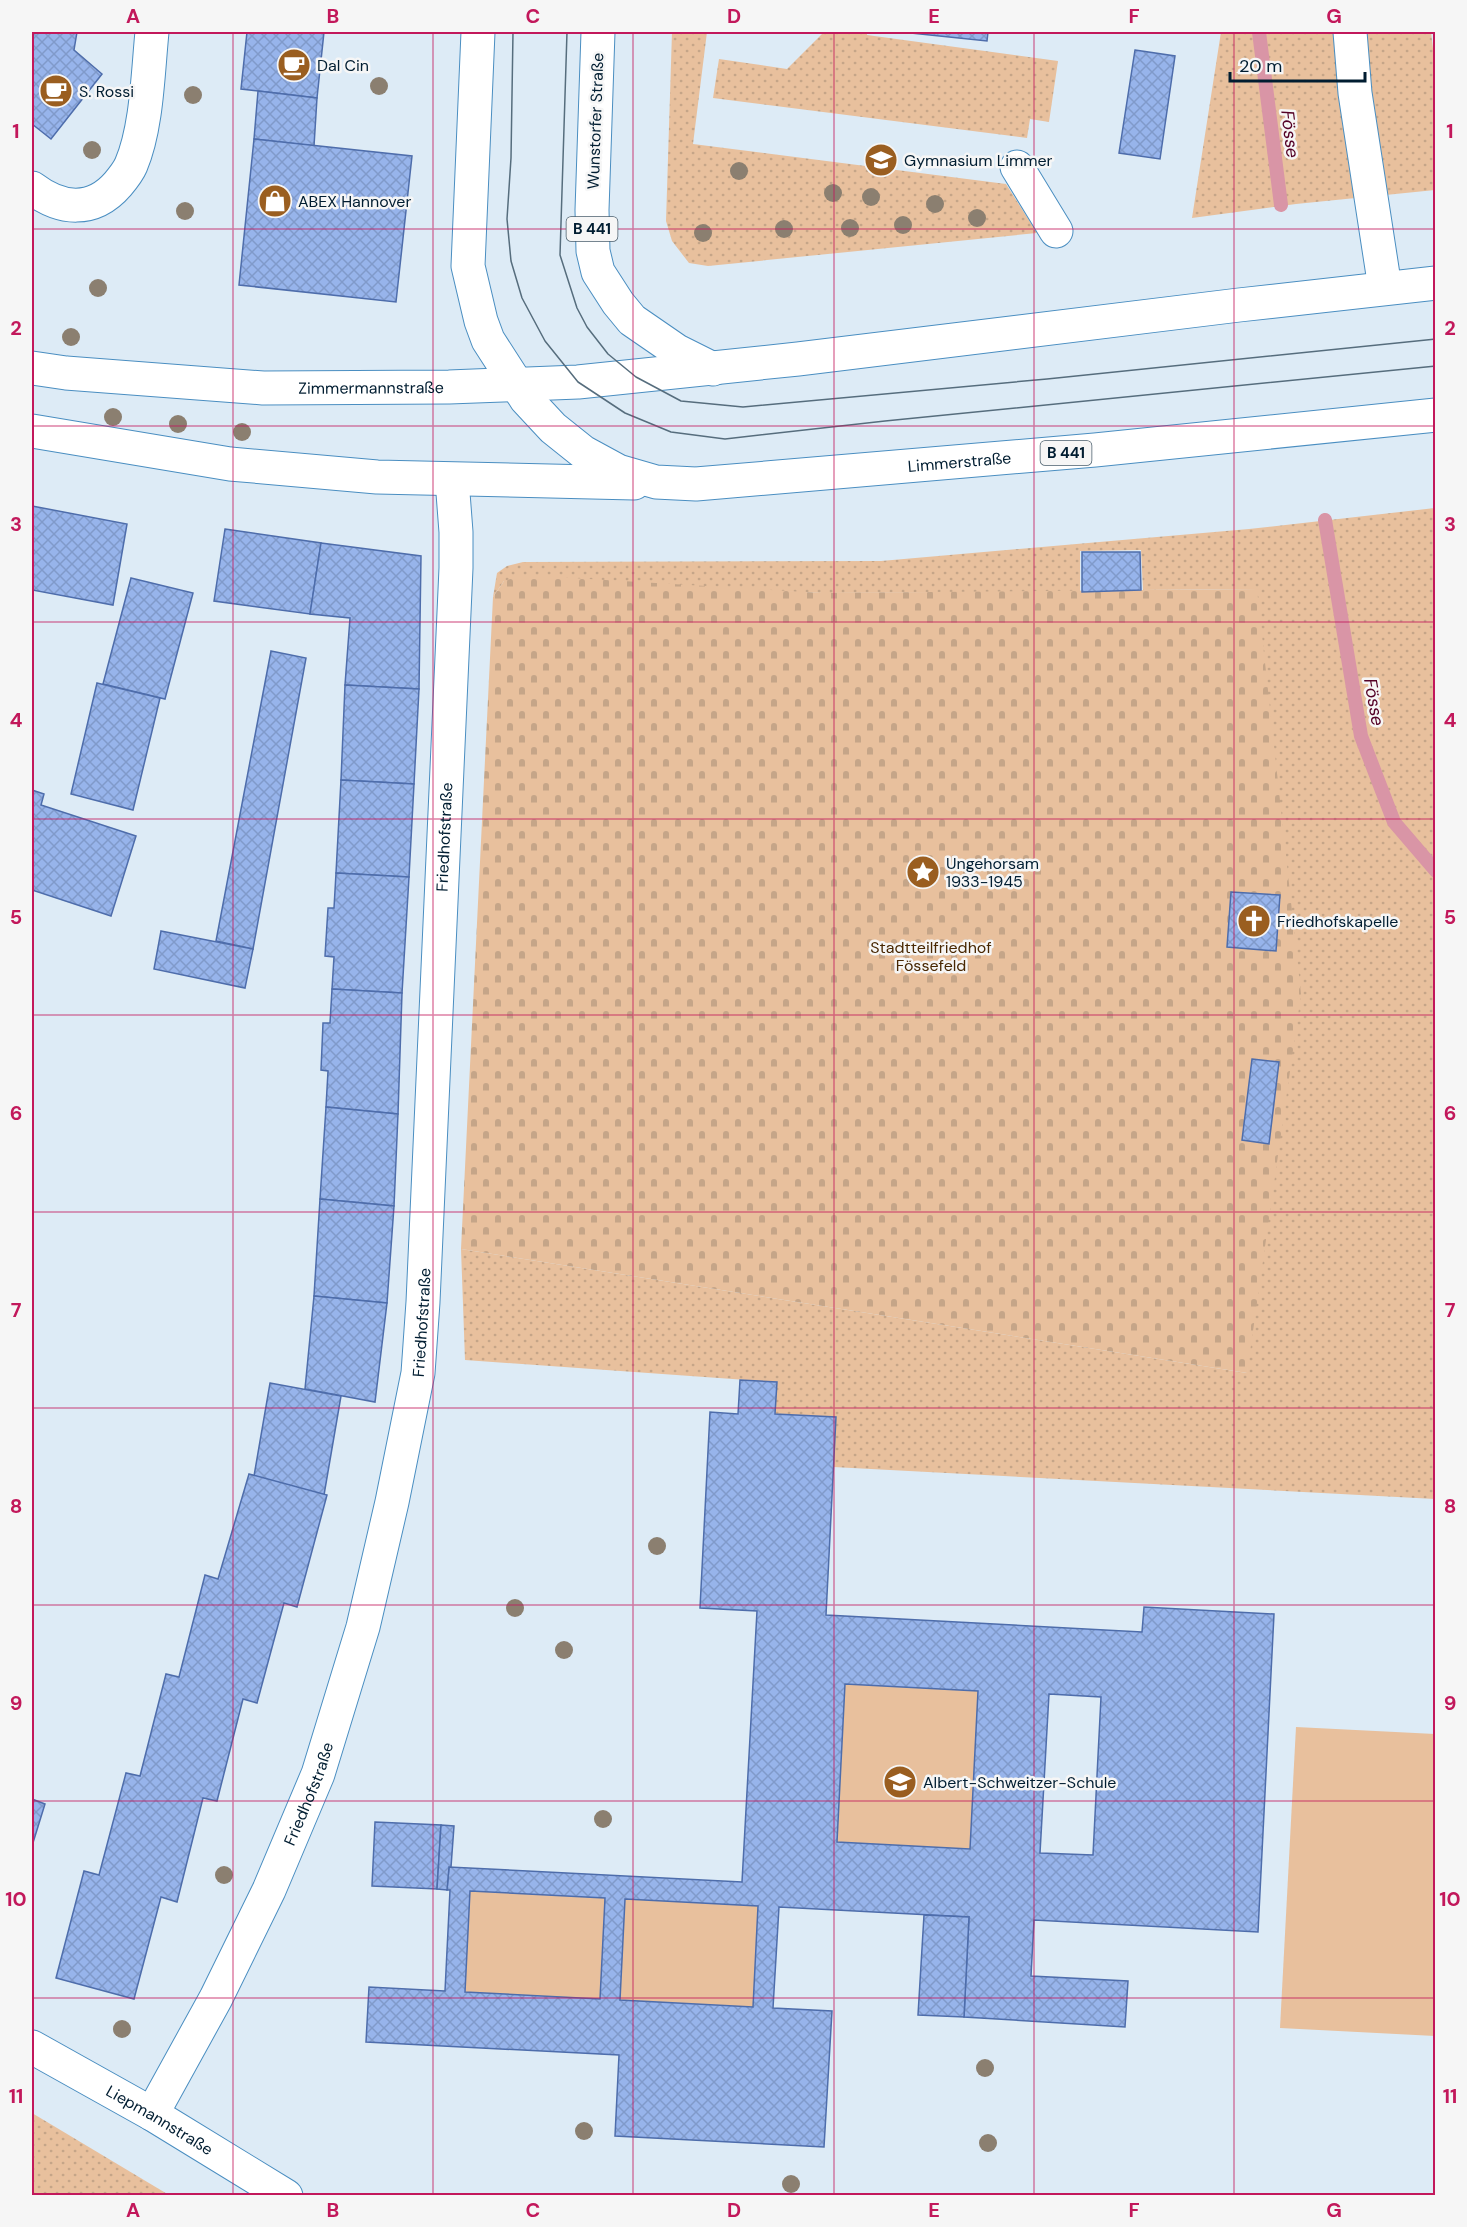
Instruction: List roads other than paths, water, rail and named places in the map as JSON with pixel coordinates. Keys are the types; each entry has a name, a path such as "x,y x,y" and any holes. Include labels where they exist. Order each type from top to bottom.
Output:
{"main road":[{"path":"34,189 68,205 90,204 107,195 124,177 131,166 138,141 152,32"},
{"name":"B 441","path":"478,32 468,266 481,321 488,340 517,385"},
{"name":"Wunstorfer Straße","path":"598,32 592,251 598,272 632,320 677,351 712,369"},
{"path":"1350,32 1355,93 1385,288"},
{"path":"1017,167 1056,231"},
{"path":"712,369 1385,288 1436,284"},
{"name":"Zimmermannstraße","path":"32,368 66,373 263,388 517,385 578,382 712,369"},
{"name":"Limmerstraße","path":"517,385 553,428 582,452 600,462 618,471 656,482 696,484 1095,450 1436,414"},
{"path":"32,431 230,464 377,477 696,484"},
{"name":"Friedhofstraße","path":"152,2114 216,1998 264,1900 318,1774 363,1627 392,1502 418,1373 456,568 452,480"},
{"name":"Liepmannstraße","path":"32,2047 152,2114 286,2196"}],"waterway":[{"name":"Fösse","path":"1259,32 1281,205"},
{"name":"Fösse","path":"1325,520 1361,736 1394,822 1436,871"}],"tram line":[{"path":"513,32 511,158 507,219 511,261 522,298 545,341 578,382 625,413 671,432 725,439 1436,366"},
{"path":"567,32 560,255 577,308 587,327 608,354 636,377 681,401 743,407 1047,379 1436,339"}],"place":[{"name":"Dal Cin","path":"294,65"},
{"name":"S. Rossi","path":"56,91"},
{"name":"Gymnasium Limmer","path":"881,160"},
{"name":"ABEX Hannover","path":"275,201"},
{"name":"Ungehorsam 1933-1945","path":"923,872"},
{"name":"Friedhofskapelle","path":"1254,921"},
{"name":"Albert-Schweitzer-Schule","path":"900,1782"}],"park label":[{"name":"Stadtteilfriedhof Fössefeld","path":"931,956"}]}
